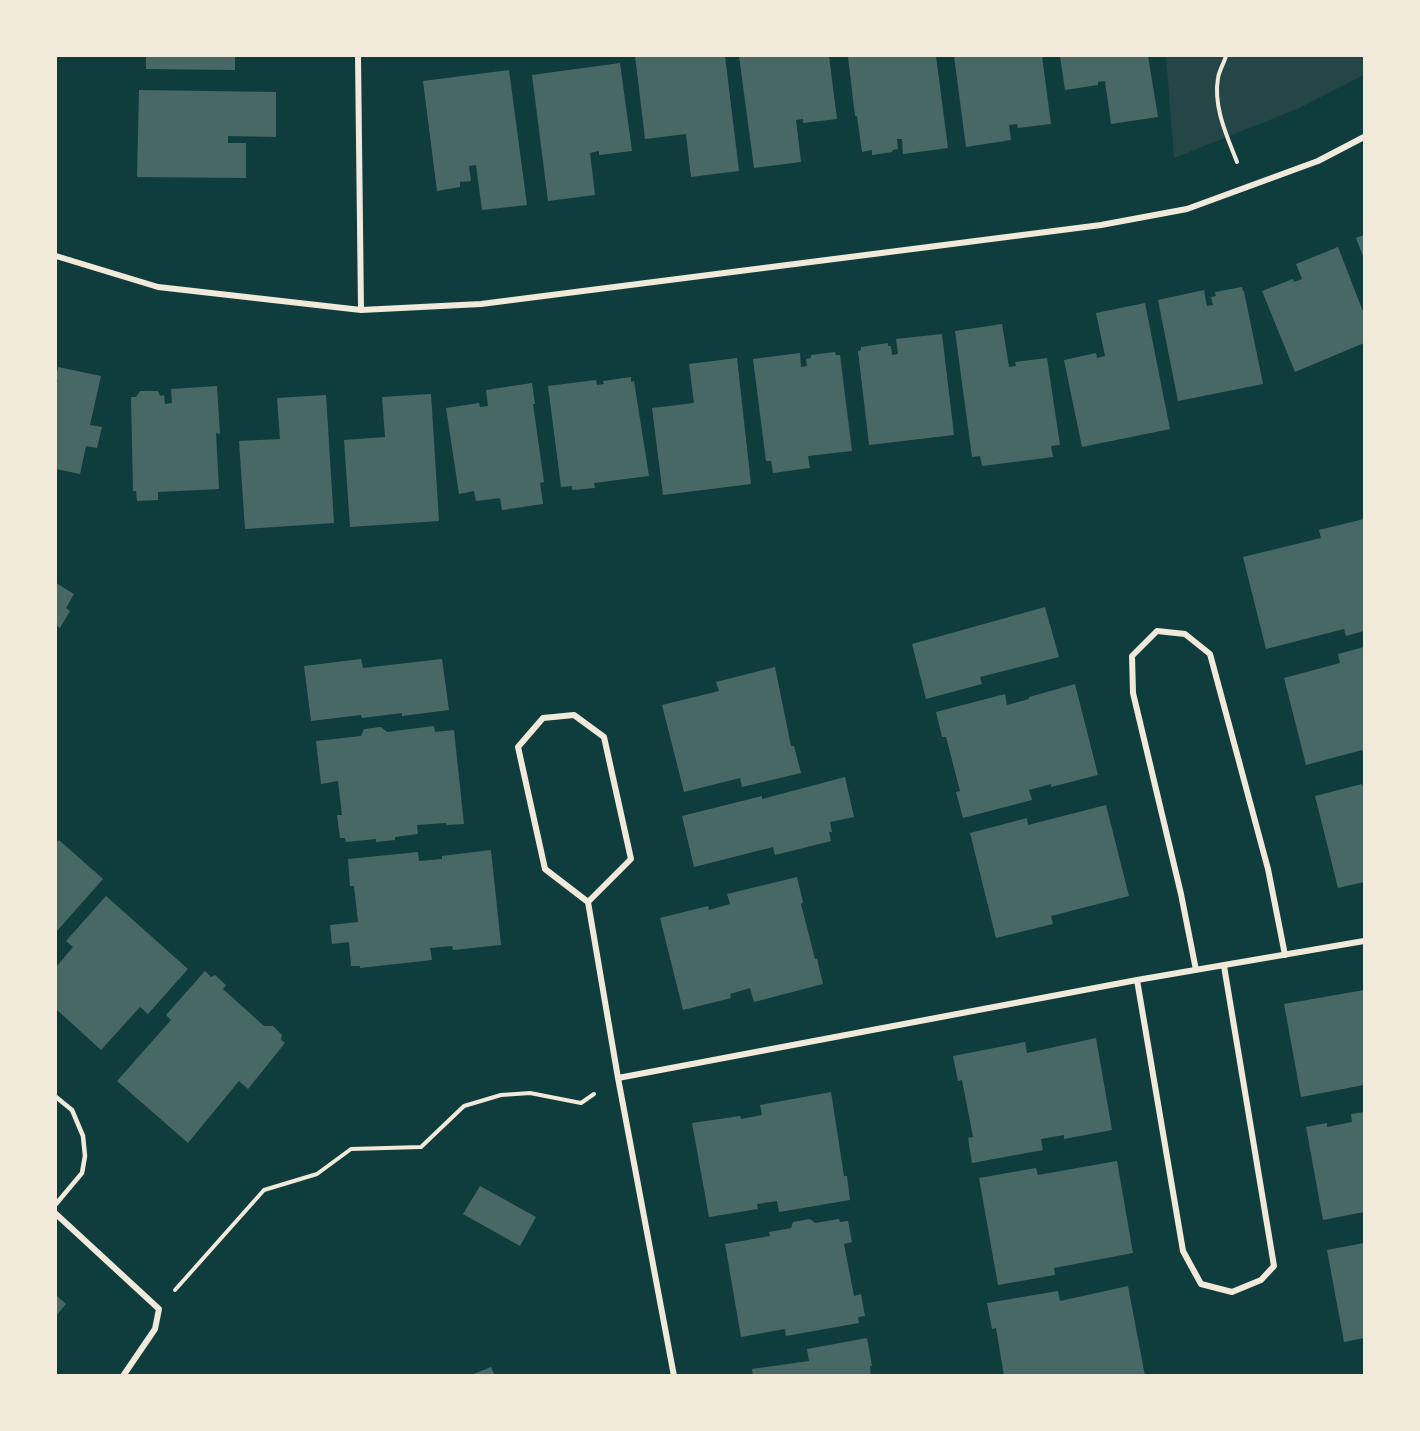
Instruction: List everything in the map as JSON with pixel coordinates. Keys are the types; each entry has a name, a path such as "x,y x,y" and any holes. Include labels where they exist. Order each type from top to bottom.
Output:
{"street":[{"path":"358,56 361,310"},
{"path":"56,256 158,287 361,310 481,304 1101,225 1187,210 1318,161 1365,137"},
{"path":"1196,970 1181,894 1133,693 1132,656 1157,631 1185,634 1210,654 1268,869 1286,955"},
{"path":"588,902 631,859 604,737 574,715 543,718 518,747 545,869 588,902 618,1078 674,1376"},
{"path":"618,1078 1137,980 1365,941"},
{"path":"1137,980 1183,1251 1201,1284 1232,1292 1260,1280 1274,1266 1224,966"},
{"path":"56,1214 159,1309 155,1329 123,1376"}],"lane":[{"path":"56,1097 72,1110 83,1136 85,1156 82,1173 56,1204"}],"path":[{"path":"1226,56 1218,78 1219,106 1224,128 1247,188"},
{"path":"159,1309 264,1190 317,1174 351,1149 421,1147 464,1106 501,1095 531,1093 581,1103 618,1078"}],"shaded area":[{"path":"1166,56 1364,56 1364,75 1295,110 1174,158"}],"building":[{"path":"146,56 235,56 235,70 146,69"},
{"path":"635,56 725,56 739,171 691,177 686,134 645,139"},
{"path":"739,56 829,56 837,119 803,123 803,119 796,120 801,162 754,168"},
{"path":"936,56 948,148 903,154 902,139 897,139 898,149 892,152 872,155 872,150 862,152 848,57"},
{"path":"954,56 1042,56 1051,124 1018,128 1017,124 1009,125 1011,140 966,147"},
{"path":"1060,56 1148,56 1158,117 1111,124 1105,81 1098,82 1098,85 1065,90"},
{"path":"620,63 632,151 599,155 599,151 590,153 595,195 548,201 532,75"},
{"path":"509,70 527,205 482,210 476,165 469,166 471,181 460,182 460,187 437,191 423,81"},
{"path":"139,90 276,92 276,137 228,136 228,143 246,143 246,178 137,177"},
{"path":"1364,235 1364,259 1356,238"},
{"path":"1338,247 1364,314 1364,343 1295,372 1262,291 1293,279 1294,282 1302,279 1296,264"},
{"path":"1242,287 1263,384 1178,401 1158,300 1204,290 1207,306 1213,305 1211,297 1216,296 1215,292"},
{"path":"1145,303 1170,429 1082,447 1064,360 1096,353 1097,358 1105,356 1096,313"},
{"path":"1002,324 1009,367 1016,366 1015,362 1047,358 1060,445 1051,446 1053,457 982,466 980,456 972,457 955,331"},
{"path":"942,334 954,435 869,445 858,351 861,347 888,343 888,346 891,346 892,355 898,354 896,339"},
{"path":"835,352 836,355 840,355 852,451 808,456 810,468 773,473 771,461 766,461 753,359 800,353 801,367 807,366 806,359 811,358 811,355"},
{"path":"737,358 751,484 663,495 652,408 694,403 689,364"},
{"path":"58,367 101,376 90,425 102,427 97,448 86,446 80,474 56,469"},
{"path":"631,377 631,382 634,381 649,476 594,483 595,488 572,490 572,486 561,487 548,386 596,380 597,385 604,384 603,381"},
{"path":"532,383 544,482 540,483 543,504 502,510 500,498 476,501 474,491 459,494 446,408 479,403 480,407 488,406 486,390"},
{"path":"217,386 220,434 216,433 219,489 158,492 158,500 137,501 136,491 133,491 131,397 136,397 140,391 158,391 160,396 164,395 165,404 172,403 171,389"},
{"path":"431,394 439,521 350,527 344,440 385,437 382,397"},
{"path":"326,395 334,523 245,529 239,441 280,439 277,398"},
{"path":"1364,519 1364,631 1346,636 1344,629 1266,649 1243,557 1321,538 1319,530"},
{"path":"56,583 74,594 66,608 70,611 60,628 56,625"},
{"path":"1045,607 1059,657 980,677 982,684 926,699 912,644"},
{"path":"1364,647 1364,755 1362,750 1306,765 1284,678 1340,663 1338,654"},
{"path":"361,659 363,668 442,659 449,710 402,716 402,713 362,718 361,715 311,721 304,666"},
{"path":"775,667 791,746 794,746 801,773 742,787 740,778 684,792 662,705 719,691 716,682"},
{"path":"1075,684 1098,775 1029,790 1032,800 963,818 956,792 960,791 946,737 942,737 936,712 1005,694 1007,705"},
{"path":"434,726 435,732 454,730 464,824 417,825 418,834 395,837 395,840 346,842 345,838 340,838 337,815 342,815 338,781 321,784 316,741 361,736 364,729 381,727 387,732"},
{"path":"845,777 854,817 830,822 831,841 775,855 773,847 694,867 682,816 762,796 762,799"},
{"path":"1362,784 1364,787 1364,882 1338,888 1315,796"},
{"path":"1106,805 1129,896 1051,916 1053,924 996,938 970,833 1027,818 1028,825"},
{"path":"59,840 103,879 57,931 56,843"},
{"path":"491,850 501,945 453,950 452,946 430,948 432,960 360,968 360,966 351,966 349,942 332,944 330,925 358,922 354,886 350,886 348,859 418,852 419,861"},
{"path":"797,877 803,902 801,904 823,984 754,1002 750,988 730,994 731,998 683,1010 660,918 708,906 709,910 730,904 727,894"},
{"path":"106,896 188,969 148,1014 140,1007 101,1050 56,1009 56,967 73,947 66,941"},
{"path":"205,971 211,977 215,975 226,985 223,989 264,1026 273,1026 282,1035 281,1040 285,1043 248,1089 239,1081 188,1143 117,1081 171,1020 166,1015"},
{"path":"1364,990 1364,1085 1301,1097 1284,1004"},
{"path":"1096,1038 1112,1130 1064,1139 1064,1135 1041,1139 1043,1150 972,1163 968,1138 973,1137 962,1080 958,1081 953,1056 1025,1042 1027,1053"},
{"path":"831,1092 850,1200 779,1212 777,1201 757,1204 758,1209 709,1217 692,1123 762,1115 760,1105"},
{"path":"1364,1112 1364,1212 1323,1220 1306,1127 1327,1123 1327,1127 1352,1122 1351,1114"},
{"path":"1117,1161 1133,1253 1054,1268 1055,1275 998,1285 979,1178 1036,1168 1038,1175"},
{"path":"480,1186 536,1217 520,1246 463,1214"},
{"path":"810,1219 815,1223 839,1219 840,1222 848,1221 852,1242 844,1244 854,1296 861,1294 865,1316 858,1317 859,1323 786,1336 785,1329 741,1337 725,1244 770,1236 769,1232 791,1228 793,1222"},
{"path":"1364,1243 1364,1338 1344,1342 1327,1250"},
{"path":"1128,1286 1145,1376 1004,1376 996,1328 992,1329 987,1303 1058,1291 1060,1301"},
{"path":"56,1295 66,1304 56,1316"},
{"path":"867,1338 872,1366 870,1366 871,1376 753,1376 752,1369 809,1361 807,1349"},
{"path":"491,1367 495,1376 471,1376 471,1375"}]}
